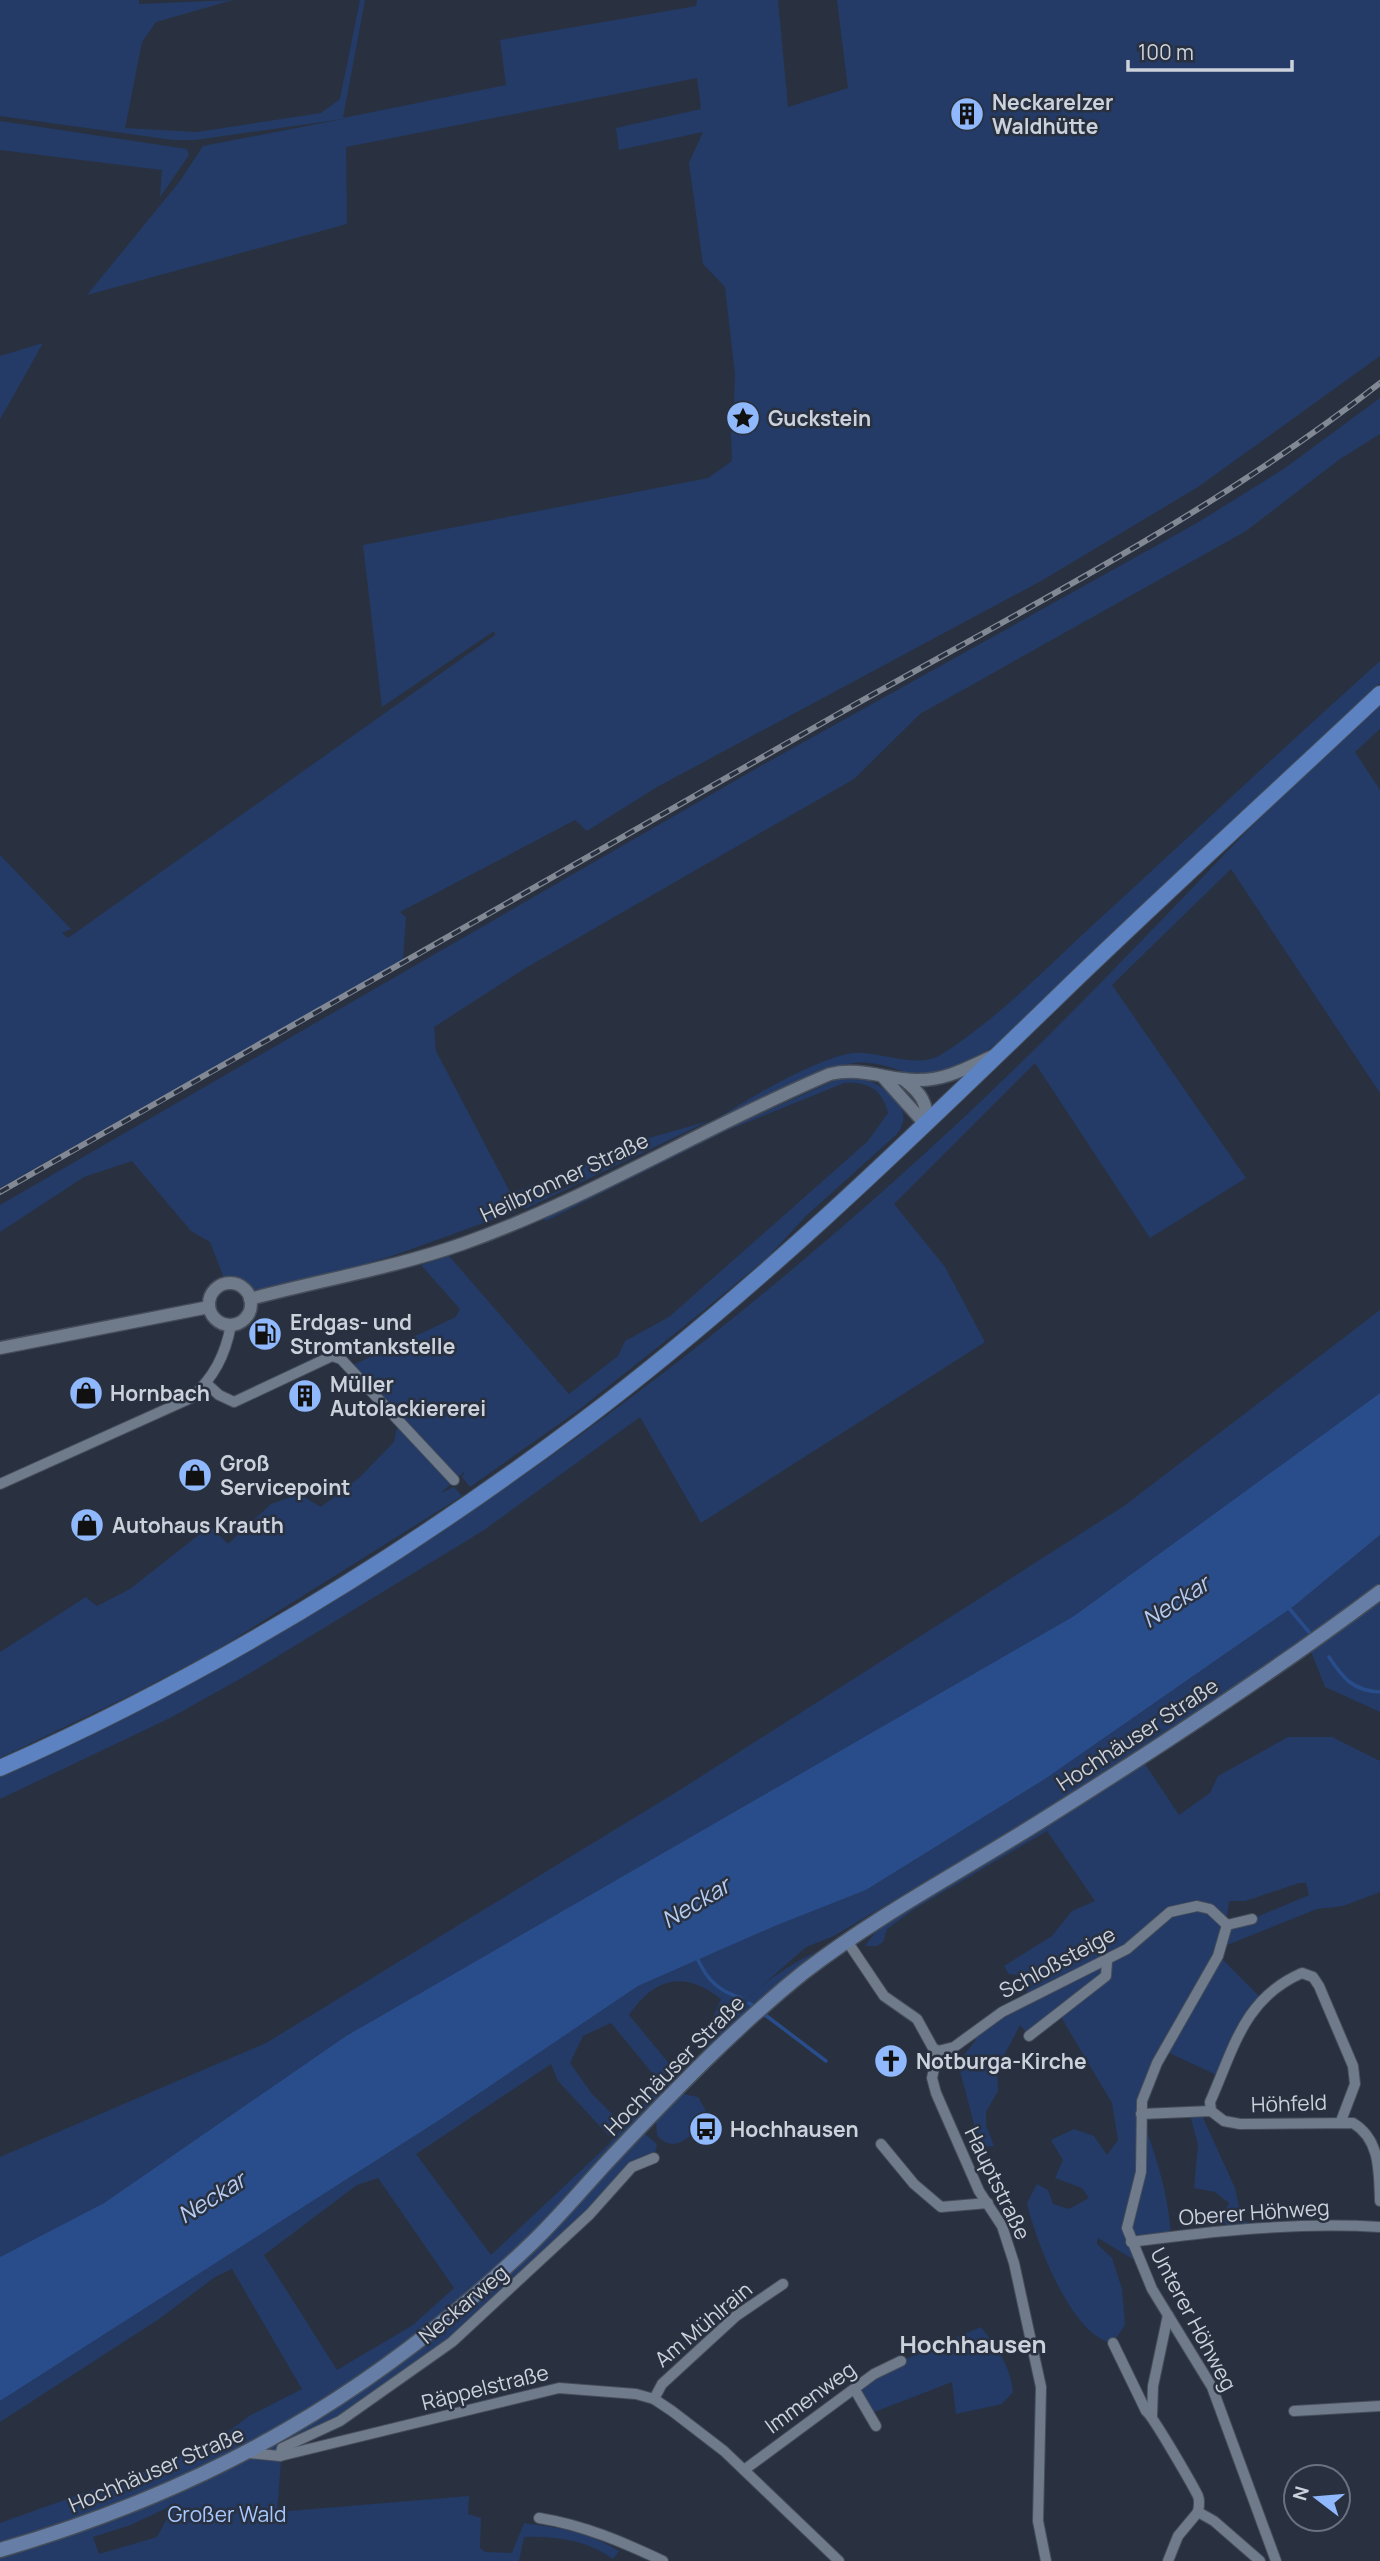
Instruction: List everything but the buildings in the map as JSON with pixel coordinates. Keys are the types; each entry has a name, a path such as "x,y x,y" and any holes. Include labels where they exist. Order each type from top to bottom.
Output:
{"main road":[{"path":"0,1768 130,1706 225,1654 400,1548 528,1460 631,1383 778,1261 926,1125 1380,694"},
{"name":"Hochhäuser Straße","path":"0,2550 122,2510 249,2453 353,2390 468,2302 536,2239 696,2069 769,2001 847,1941 1065,1806 1321,1636 1380,1592"}],"street":[{"name":"Heilbronner Straße","path":"250,1299 390,1266 473,1240 528,1218 830,1074 863,1070 883,1077 949,1076 1002,1052"},
{"path":"883,1077 926,1125"},
{"path":"902,1078 924,1099 928,1111 926,1125"},
{"path":"226,1283 239,1285 250,1299 249,1314 244,1320 231,1325 219,1322 209,1307 215,1289 226,1283"},
{"path":"0,1348 209,1307"},
{"path":"0,1484 171,1409 207,1384 228,1345 231,1325"},
{"path":"207,1384 219,1395 234,1402 332,1356 341,1359 454,1480"},
{"name":"Schloßsteige","path":"938,2051 946,2052 1002,2012 1107,1961 1127,1949 1145,1930 1170,1912 1182,1907 1210,1909 1227,1925"},
{"path":"1227,1925 1252,1919"},
{"name":"Unterer Höhweg","path":"1227,1925 1219,1956 1157,2063 1142,2101 1141,2172 1127,2228 1131,2242 1168,2315 1212,2387 1276,2561"},
{"path":"847,1941 884,1996 917,2019 933,2048 938,2051"},
{"path":"1029,2036 1106,1976 1107,1961"},
{"path":"1210,2110 1210,2102 1255,2007 1269,1991 1302,1973 1314,1977 1320,1986 1353,2066 1355,2084 1341,2121"},
{"name":"Hauptstraße","path":"938,2051 932,2078 936,2093 979,2191 1002,2226 1014,2263 1041,2387 1038,2521 1046,2561"},
{"name":"Höhfeld","path":"1141,2114 1210,2110 1224,2121 1240,2123 1341,2121 1364,2129 1376,2149 1380,2201"},
{"path":"881,2144 914,2184 941,2207 988,2203"},
{"name":"Neckarweg","path":"280,2456 282,2448 340,2421 452,2342 590,2214 632,2167 654,2158"},
{"name":"Oberer Höhweg","path":"1131,2242 1276,2228 1338,2225 1380,2227"},
{"name":"Am Mühlrain","path":"654,2399 662,2384 726,2325 783,2284"},
{"path":"1168,2315 1153,2386 1152,2415 1158,2431 1199,2499 1198,2512 1178,2536 1168,2561"},
{"path":"1113,2343 1146,2411 1152,2415"},
{"name":"Immenweg","path":"744,2470 874,2374 901,2361"},
{"name":"Räppelstraße","path":"249,2453 280,2456 559,2388 636,2394 654,2399 724,2451 839,2561"},
{"path":"855,2390 876,2426"},
{"path":"1294,2411 1380,2406"},
{"path":"1198,2512 1214,2521 1260,2561"},
{"path":"539,2518 564,2522 611,2537 663,2561"}],"green space":[{"path":"0,0 139,0 139,4 233,0 156,22 142,42 125,128 197,132 321,113 340,99 360,0 365,0 343,118 506,85 500,40 696,6 697,0 778,0 788,107 848,88 837,0 1380,0 1380,356 1198,487 1041,581 657,787 587,831 575,820 400,912 406,917 403,960 0,1188 0,855 71,929 62,933 68,938 495,635 494,631 382,707 363,545 708,478 732,461 731,433 737,402 734,402 735,375 725,287 703,264 689,163 703,132 619,150 616,128 701,109 697,78 346,147 347,224 87,295 180,181 203,146 343,119 195,140 173,140 0,116"},
{"path":"0,121 187,149 189,155 160,197 162,170 0,150"},
{"path":"43,343 6,409 0,419 0,356"},
{"path":"1380,398 1380,434 1340,459 1246,531 920,714 854,779 524,969 434,1027 436,1051 511,1194 541,1182 548,1195 580,1182 579,1167 624,1145 709,1121 525,1209 512,1196 517,1211 395,1255 250,1299 239,1285 226,1283 210,1242 191,1231 132,1161 84,1177 0,1232 0,1205 759,767 1197,523 1285,468"},
{"path":"1380,661 1380,683 986,1051 954,1069 931,1075 907,1073 868,1063 837,1066 788,1086 725,1119 720,1117 786,1079 840,1056 864,1053 922,1060 942,1054 963,1040 1021,992"},
{"path":"1380,706 1380,729 1355,752 1380,790 1380,1093 1231,869 1112,985 1246,1178 1150,1238 1035,1063 894,1204 945,1267 985,1342 701,1523 640,1417 484,1530 247,1675 170,1718 0,1799 0,1777 131,1713 259,1643 384,1568 505,1488 623,1403 738,1314 850,1220 993,1090 1259,819"},
{"path":"860,1077 887,1091 901,1106 902,1124 897,1134 807,1215 768,1257 576,1412 470,1487 462,1477 465,1471 441,1493 454,1487 462,1496 212,1653 0,1758 0,1652 86,1597 97,1606 130,1589 210,1526 228,1544 271,1504 299,1494 321,1507 360,1477 394,1442 399,1419 353,1365 456,1317 460,1309 421,1265 449,1256 569,1394 618,1356 625,1341 669,1317 868,1141 888,1113 886,1105 873,1089 860,1084 844,1083 728,1130 546,1221 543,1218 727,1129 840,1078"},
{"path":"1380,1310 1380,1393 1074,1616 346,2036 104,2203 0,2257 0,2157 266,2043 675,1793 1124,1506"},
{"name":"Großer Wald","path":"1380,1535 1380,1712 1325,1687 1306,1639 951,1871 943,1871 834,1936 806,1947 759,1989 783,1970 815,1952 758,2003 639,2129 657,2144 654,2158 632,2167 515,2287 384,2392 282,2448 277,2512 469,2496 468,2514 481,2518 480,2548 485,2552 512,2553 524,2523 584,2534 619,2551 613,2559 582,2543 524,2537 519,2561 0,2561 0,2523 140,2473 229,2431 249,2416 302,2389 232,2269 215,2277 159,2319 0,2422 0,2401 441,2119 638,1986 775,1926 866,1890 1045,1779 1294,1606","holes":["683,1981 708,1990 721,1999 705,2036 747,1999 694,2061 663,2082 605,2148 491,2255 416,2154 551,2064 558,2081 609,2136 620,2122 592,2094 570,2063 583,2036 611,2023 658,2080 672,2067 629,2015 649,1992 671,1982","378,2178 454,2288 413,2325 337,2370 264,2255 357,2185","175,2504 157,2537 99,2554 93,2537 131,2525"]},
{"path":"1288,1737 1332,1737 1380,1761 1380,1892 1343,1906 1317,1909 1222,1947 1219,1956 1262,1999 1221,2077 1165,2051 1141,2114 1164,2190 1171,2237 1131,2242 1141,2264 1098,2238 1097,2244 1112,2258 1122,2289 1125,2325 1113,2343 1098,2337 1083,2324 1070,2306 1047,2262 1027,2203 1037,2184 1048,2190 1053,2204 1069,2209 1089,2198 1082,2188 1055,2178 1063,2160 1051,2140 1074,2129 1094,2136 1107,2155 1118,2140 1112,2103 1058,2012 1029,2036 1020,2025 997,2069 998,2091 986,2112 986,2125 994,2146 984,2147 975,2128 958,2063 975,2041 981,2026 1020,2003 1027,1991 1027,1976 1009,1974 1004,1966 1052,1936 1072,1911 1095,1901 1047,1831 913,1910 887,1929 883,1942 877,1946 865,1946 879,1927 1143,1761 1179,1815 1210,1793 1218,1776","holes":["1306,1883 1309,1895 1252,1919 1226,1925 1229,1901 1245,1901"]},
{"path":"683,2094 698,2097 707,2113 692,2134 678,2143 671,2144 657,2135 656,2121"},
{"path":"1189,2111 1200,2111 1235,2188 1242,2221 1276,2228 1229,2232 1222,2217 1229,2203 1215,2192 1194,2188 1198,2145"},
{"path":"981,2327 998,2350 1009,2374 1013,2392 1002,2404 956,2414 952,2382 869,2414 855,2390 901,2361"}],"water":[{"name":"Neckar","path":"1380,1393 1380,1535 1294,1606 1045,1779 866,1890 775,1926 638,1986 441,2119 0,2401 0,2257 104,2203 346,2036 1074,1616"}],"waterway":[{"path":"1288,1607 1309,1632"},
{"path":"1329,1657 1350,1682 1363,1689 1380,1692"},
{"path":"698,1960 715,1984 741,1998"},
{"path":"764,2014 826,2061"}],"railway":[{"path":"0,1192 831,718 1112,561 1249,477 1380,383"}],"place":[{"name":"Neckarelzer Waldhütte","path":"967,114"},
{"name":"Guckstein","path":"743,418"},
{"name":"Erdgas- und Stromtankstelle","path":"265,1334"},
{"name":"Hornbach","path":"86,1393"},
{"name":"Müller Autolackiererei","path":"305,1396"},
{"name":"Groß Servicepoint","path":"195,1475"},
{"name":"Autohaus Krauth","path":"87,1525"},
{"name":"Notburga-Kirche","path":"891,2061"},
{"name":"Hochhausen","path":"706,2129"}],"district":[{"name":"Hochhausen","path":"973,2343"}]}
